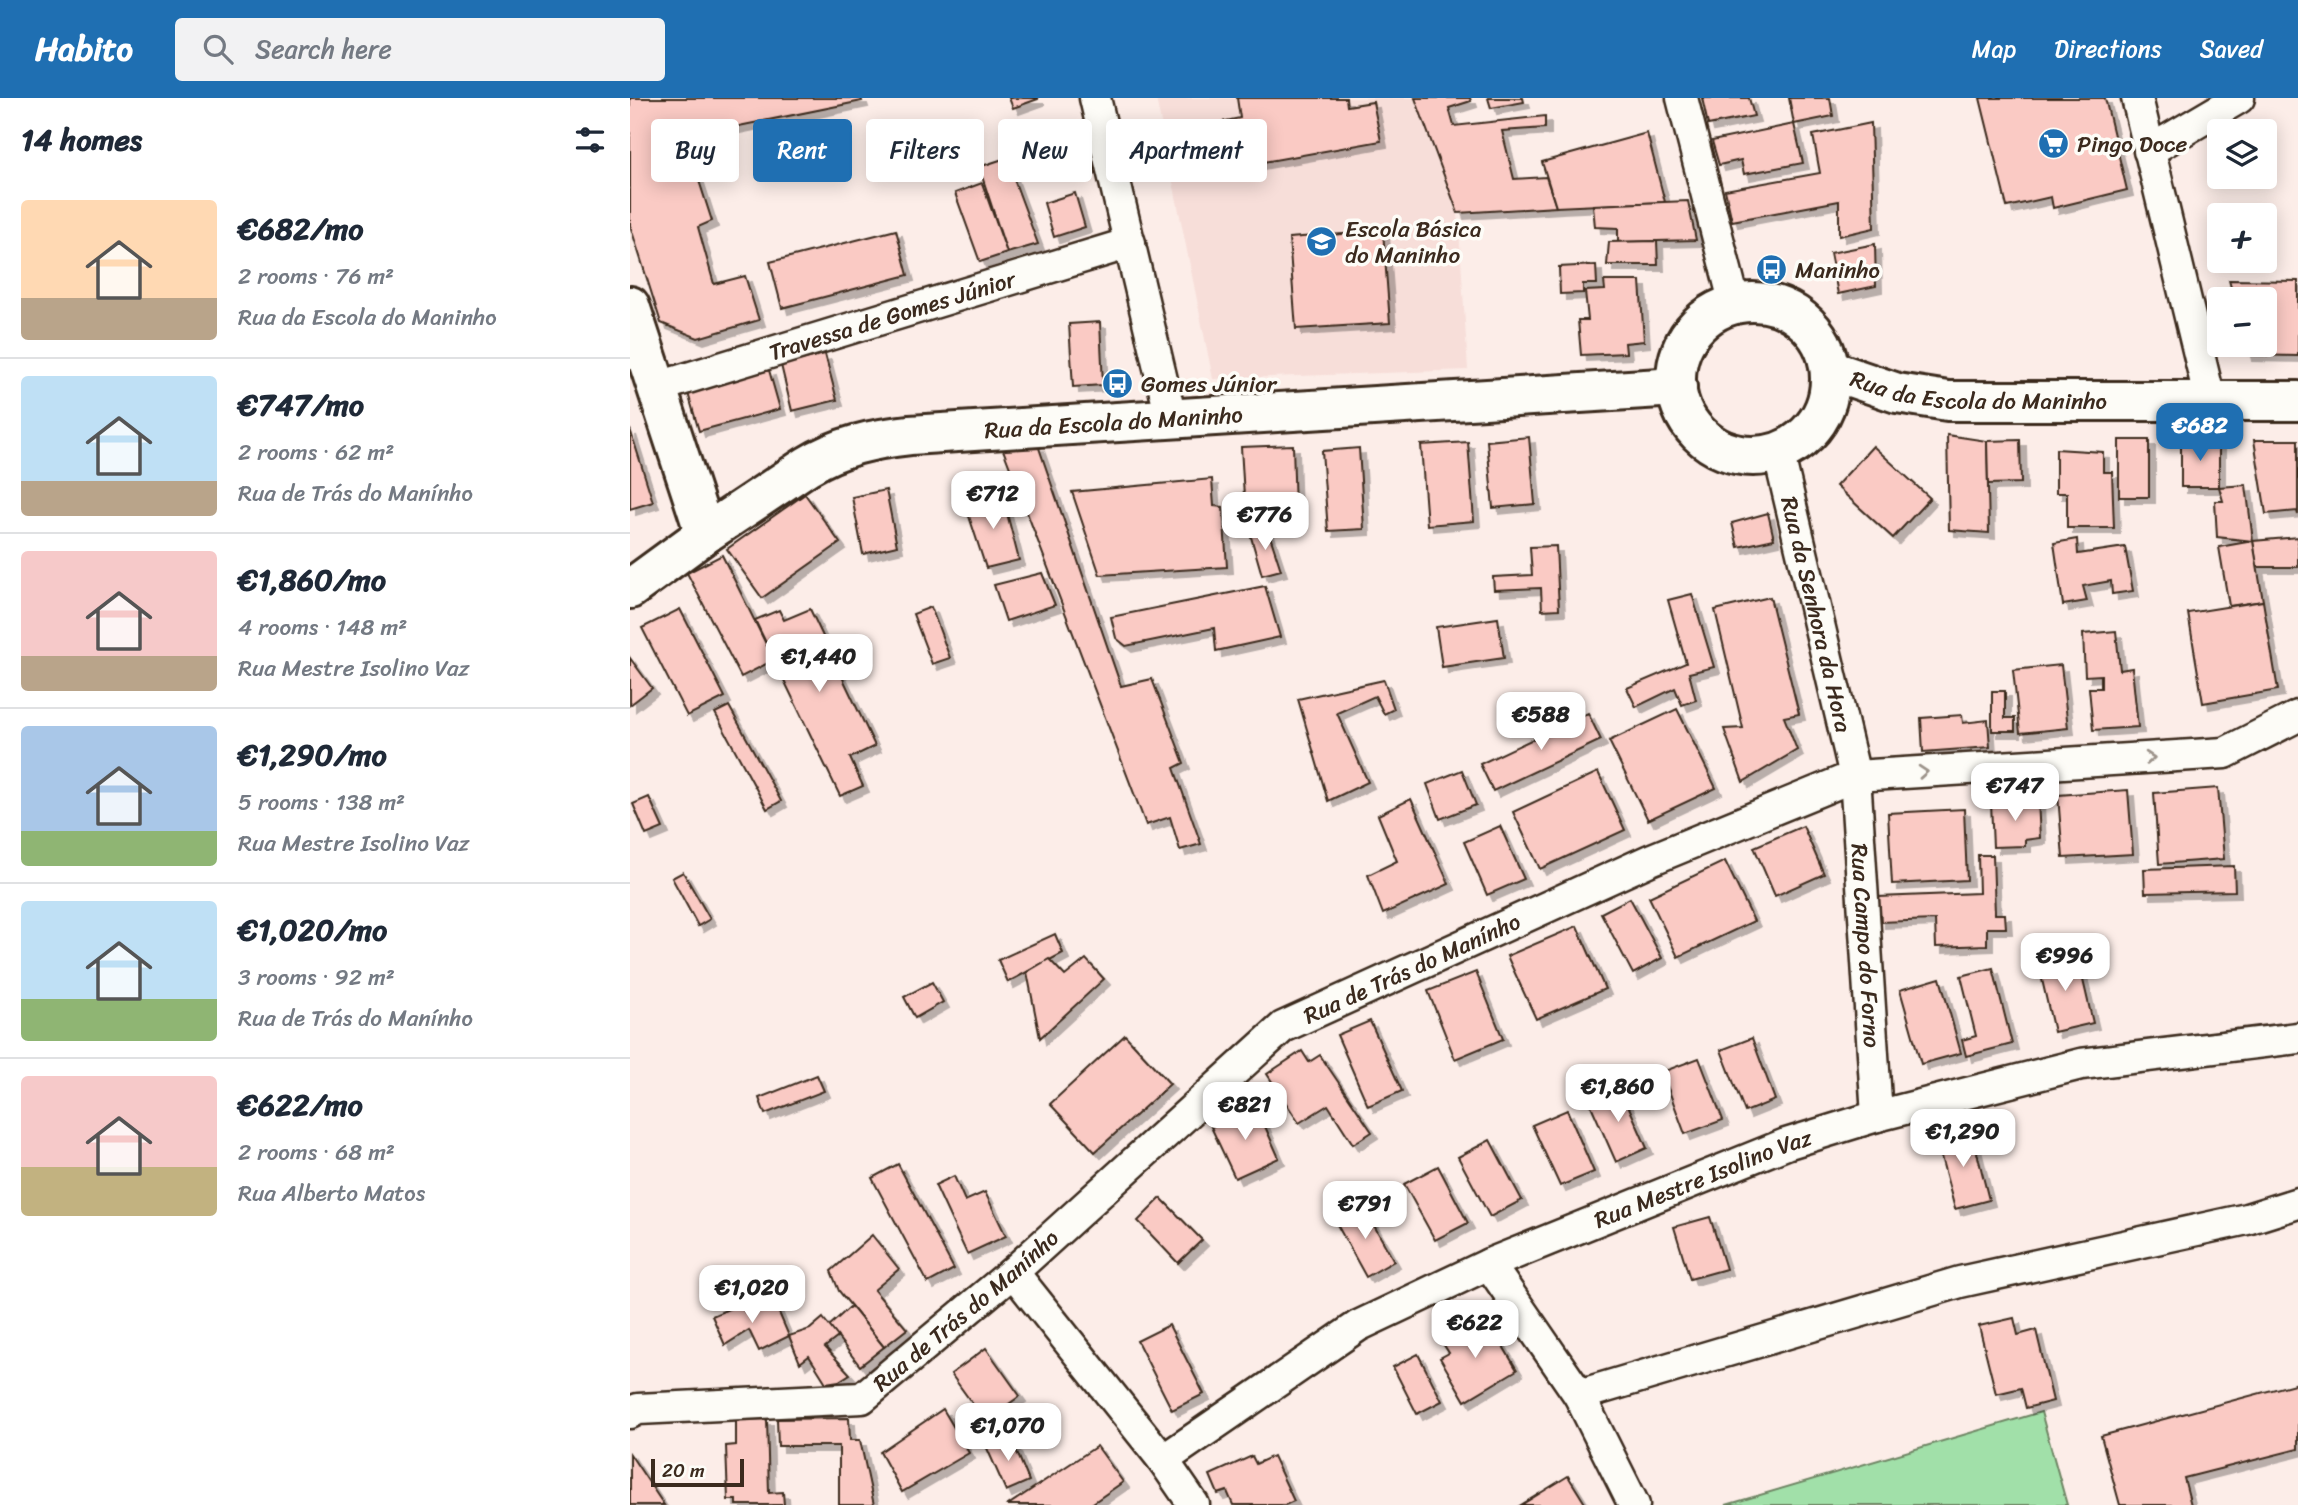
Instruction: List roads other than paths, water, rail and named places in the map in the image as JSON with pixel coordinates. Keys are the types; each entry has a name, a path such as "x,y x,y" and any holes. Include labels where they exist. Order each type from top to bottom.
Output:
{"main road":[{"path":"1765,303 1799,317 1815,334 1825,351 1830,370 1827,401 1817,422 1805,436 1766,455 1740,455 1719,448 1697,432 1686,416 1677,387 1678,360 1686,342 1698,326 1713,313 1735,305 1765,303"},
{"path":"630,306 705,534"},
{"name":"Rua da Escola do Maninho","path":"1830,370 1897,393 1948,401 2298,401"},
{"name":"Rua da Escola do Maninho","path":"630,589 705,534 824,456 863,442 923,435 1171,418 1677,387"}],"street":[{"path":"1095,98 1171,418"},
{"path":"1682,98 1735,305"},
{"path":"2137,98 2210,400"},
{"path":"2149,150 2239,98"},
{"name":"Travessa de Gomes Júnior","path":"655,388 1130,243"},
{"name":"Rua da Senhora da Hora","path":"1778,451 1855,776"},
{"name":"Rua de Trás do Manínho","path":"630,1413 638,1409 862,1398 1013,1272 1283,1027 1650,860 1855,776 2225,753 2298,716"},
{"name":"Rua Campo do Forno","path":"1855,776 1877,1116"},
{"name":"Rua Mestre Isolino Vaz","path":"1163,1460 1358,1325 1489,1264 1786,1144 1877,1116 2081,1064 2298,1038"},
{"path":"1579,1395 1960,1282 2247,1219 2298,1203"},
{"path":"1489,1264 1579,1395 1634,1505"},
{"path":"1013,1272 1163,1460 1194,1505"}],"place":[{"name":"Pingo Doce","path":"2054,144"},
{"name":"Escola Básica do Maninho","path":"1322,242"},
{"name":"Maninho","path":"1772,270"},
{"name":"Gomes Júnior","path":"1118,384"}]}
